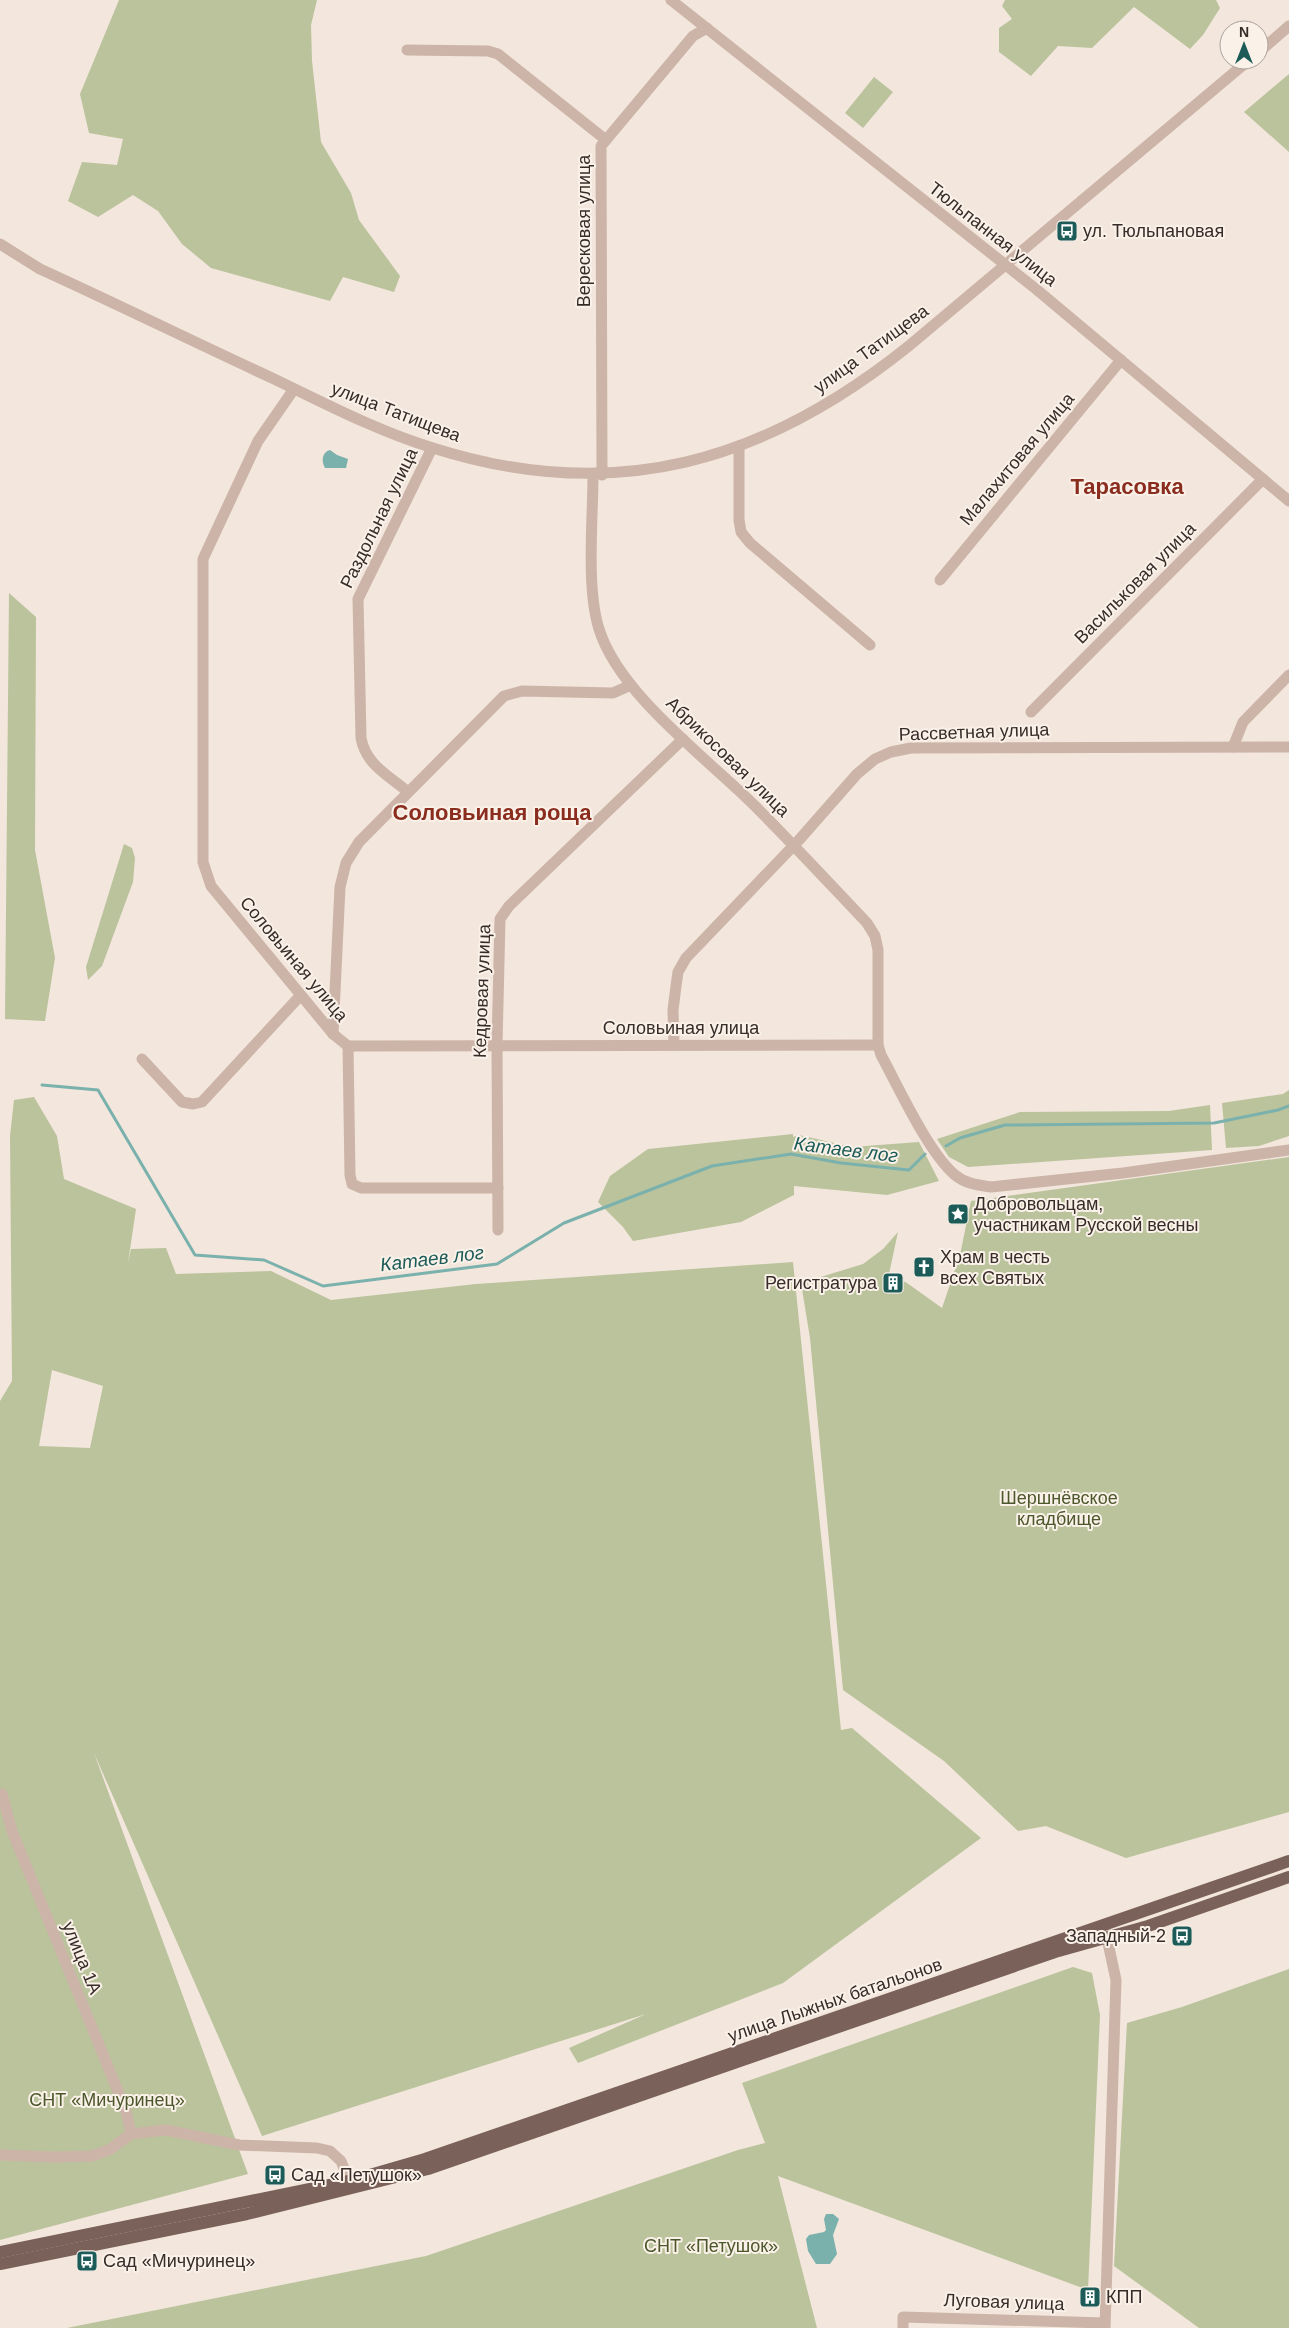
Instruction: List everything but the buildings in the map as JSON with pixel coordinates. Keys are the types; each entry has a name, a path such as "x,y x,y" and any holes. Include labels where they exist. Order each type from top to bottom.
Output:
{"main road":[{"name":"улица Лыжных батальонов","path":"393,2174 480,2153 1055,1952 1289,1861"},
{"name":"улица Лыжных батальонов","path":"1105,1931 1148,1926 1289,1877"},
{"path":"0,2252 348,2181 393,2174"},
{"path":"0,2264 247,2214 393,2174"}],"street":[{"name":"Тюльпанная улица","path":"671,0 1121,360 1289,501"},
{"path":"1269,43 1289,26"},
{"name":"Вересковая улица","path":"598,475 601,146 693,36 707,28"},
{"path":"407,50 488,51 498,54 606,140"},
{"name":"улица Татищева","path":"0,244 40,269 294,389 372,424 432,448 474,460 518,469 598,475 640,471 680,463 739,446 794,423 853,388 897,356 1237,70"},
{"name":"Малахитовая улица","path":"940,580 1121,360"},
{"name":"Соловьиная улица","path":"294,389 285,405 266,426 203,559 203,852 206,874 211,886 333,1034 348,1046 878,1045"},
{"path":"739,446 738,520 741,532 750,543 870,644"},
{"name":"Раздольная улица","path":"408,792 368,759 363,750 361,738 358,599 432,448"},
{"name":"Абрикосовая улица","path":"598,475 593,596 595,612 605,644 631,685 683,739 754,804 867,923 874,936 878,950 878,1045"},
{"name":"Васильковая улица","path":"1031,712 1263,479"},
{"path":"1233,747 1242,722 1289,675"},
{"path":"333,1034 340,887 346,863 359,842 504,696 522,691 613,693 631,685"},
{"name":"Кедровая улица","path":"498,1230 499,928 504,911 683,739"},
{"name":"Рассветная улица","path":"674,1045 673,1010 681,964 857,774 875,759 891,752 911,748 1289,747"},
{"path":"142,1059 182,1102 196,1104 208,1096 300,996"},
{"path":"878,1045 901,1092 932,1146 955,1175 975,1185 991,1187 1025,1184 1289,1150"},
{"path":"348,1046 350,1175 352,1184 361,1188 498,1188"},
{"name":"улица 1А","path":"2,1794 12,1831 126,2110 131,2134"},
{"path":"1105,1931 1116,1980 1105,2326"},
{"path":"0,2155 92,2156 109,2150 131,2134 166,2130 239,2145 317,2148 330,2152 341,2161 348,2181"},
{"name":"Луговая улица","path":"903,2322 1105,2326"}],"green space":[{"path":"119,0 317,0 311,25 312,61 321,142 351,193 359,220 400,276 394,292 343,277 330,301 211,268 182,244 158,211 133,195 98,217 68,201 82,162 117,165 123,139 89,133 80,94"},
{"path":"1005,0 1216,0 1220,8 1203,35 1190,49 1134,7 1092,48 1058,46 1031,76 999,52 999,28 1012,19 1002,6"},
{"path":"1289,74 1289,152 1244,112"},
{"path":"874,77 893,92 863,128 845,113"},
{"path":"9,593 36,617 35,850 55,958 45,1021 5,1019"},
{"path":"124,844 132,848 135,858 133,882 102,966 88,980 86,967"},
{"path":"1289,1090 1289,1136 1259,1146 1226,1148 1222,1103 1283,1094"},
{"name":"СНТ «Мичуринец»","path":"34,1097 57,1136 64,1179 136,1209 128,1263 131,1249 166,1248 176,1274 271,1271 331,1300 476,1284 793,1262 841,1730 852,1728 981,1838 783,1983 578,2063 569,2048 646,2014 262,2136 94,1753 248,2174 0,2240 0,1401 12,1381 10,1136 14,1100","holes":["52,1370 103,1386 90,1448 39,1446"]},
{"path":"1210,1105 1212,1150 968,1167 949,1157 937,1139 1020,1112 1169,1111"},
{"path":"793,1134 793,1137 799,1135 852,1147 919,1142 939,1181 887,1195 794,1186 794,1195 741,1222 633,1241 623,1227 598,1202 610,1176 648,1149"},
{"name":"Шершнёвское кладбище","path":"1289,1157 1289,1812 1126,1858 1046,1826 1018,1831 944,1761 843,1690 810,1338 801,1283 863,1264 883,1249 898,1232 889,1274 907,1283 942,1308 960,1255 971,1201"},
{"name":"СНТ «Петушок»","path":"1073,1967 1092,1973 1100,2015 1088,2290 778,2176 817,2328 67,2328 426,2256 738,2150 765,2143 742,2083"},
{"path":"1289,1969 1289,2328 1199,2328 1114,2266 1127,2023 1182,2007"}],"water":[{"path":"330,450 348,459 346,468 325,468 323,457"},
{"path":"826,2214 833,2214 839,2219 833,2235 837,2254 830,2264 816,2264 808,2251 806,2239 809,2235 826,2230 824,2219"}],"waterway":[{"name":"Катаев лог","path":"42,1085 98,1090 195,1255 264,1260 323,1286 497,1264 564,1223 712,1166 791,1154 841,1163 909,1170 925,1154"},
{"name":"Катаев лог","path":"946,1146 960,1138 1005,1125 1214,1123 1289,1106"}],"place":[{"name":"ул. Тюльпановая","path":"1067,231"},
{"name":"Добровольцам, участникам Русской весны","path":"958,1214"},
{"name":"Храм в честь всех Святых","path":"924,1267"},
{"name":"Регистратура","path":"893,1283"},
{"name":"Западный-2","path":"1182,1936"},
{"name":"Сад «Петушок»","path":"275,2175"},
{"name":"Сад «Мичуринец»","path":"87,2261"},
{"name":"КПП","path":"1090,2297"}],"district":[{"name":"Тарасовка","path":"1127,486"},
{"name":"Соловьиная роща","path":"492,812"}]}
